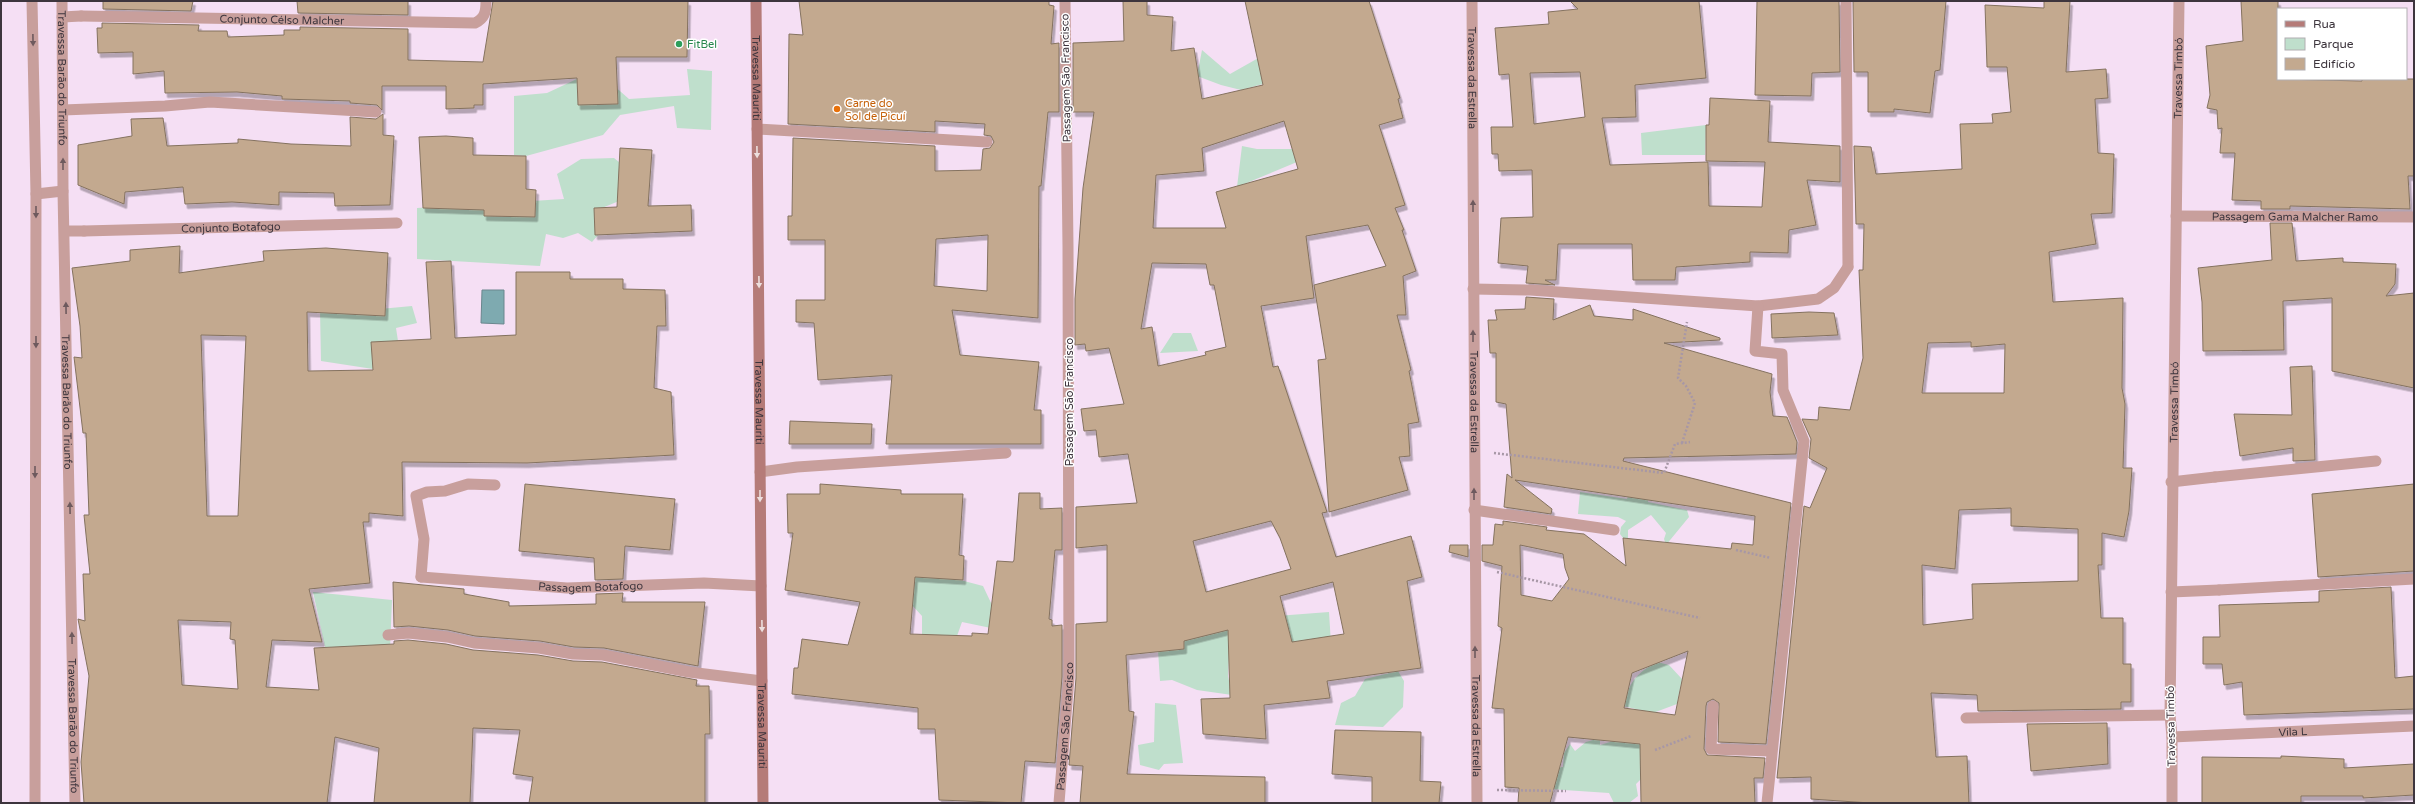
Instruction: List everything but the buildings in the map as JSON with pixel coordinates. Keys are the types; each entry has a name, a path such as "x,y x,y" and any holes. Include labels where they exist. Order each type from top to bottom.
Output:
{"main road":[{"name":"Travessa Mauriti","path":"756,1 763,803"}],"street":[{"path":"32,1 36,194 35,803"},
{"name":"Travessa Barão do Triunfo","path":"62,1 63,192 76,803"},
{"name":"Conjunto Célso Malcher","path":"62,16 475,23 482,20 486,13 486,1"},
{"name":"Passagem São Francisco","path":"1059,803 1069,677 1068,247 1065,1"},
{"name":"Travessa da Estrella","path":"1472,1 1477,803"},
{"path":"1473,289 1530,290 1758,306 1818,299 1834,288 1848,267 1846,1"},
{"name":"Travessa Timbó","path":"2172,803 2172,737 2170,715 2171,482 2179,1"},
{"path":"63,110 166,106 210,102 376,112"},
{"path":"757,130 987,142"},
{"path":"36,194 63,192"},
{"name":"Passagem Gama Malcher Ramo","path":"2176,216 2414,217"},
{"name":"Conjunto Botafogo","path":"65,231 397,223"},
{"path":"1758,306 1755,351 1782,354 1783,390 1804,441 1771,751 1767,803"},
{"path":"760,472 797,466 1006,452"},
{"path":"2171,482 2376,461"},
{"name":"Passagem Botafogo","path":"495,485 468,484 445,491 427,492 416,496 424,539 421,577 568,588 704,583 761,586"},
{"path":"1474,510 1614,530"},
{"path":"2171,592 2414,580"},
{"path":"388,635 416,634 446,637 474,644 604,655 689,672 762,680"},
{"path":"1713,706 1711,749 1771,751"},
{"path":"1966,718 2170,715"},
{"name":"Vila L","path":"2172,737 2414,726"}],"path":[{"path":"1682,443 1694,403 1686,386 1678,378 1679,363 1690,308 1688,301"},
{"path":"1474,451 1664,473 1675,444 1690,442"},
{"path":"1736,550 1791,563"},
{"path":"1475,567 1700,618"},
{"path":"1655,750 1691,736 1712,736"},
{"path":"1477,790 1566,791"}],"green space":[{"path":"1202,50 1230,74 1269,52 1281,79 1241,90 1221,85 1197,76"},
{"path":"687,69 712,71 711,130 677,128 674,106 620,115 603,135 526,156 514,155 514,96 547,93 596,70 629,99 690,95"},
{"path":"1706,125 1705,155 1642,155 1641,133"},
{"path":"1242,146 1257,149 1292,149 1297,162 1237,187"},
{"path":"614,158 619,162 619,201 602,208 594,208 599,234 592,242 578,233 563,238 546,234 540,266 417,259 417,208 564,199 557,174 581,159"},
{"path":"412,306 417,323 396,328 398,341 386,371 321,361 320,310 337,313"},
{"path":"1173,333 1191,333 1198,351 1160,353"},
{"path":"1634,476 1652,479 1648,502 1687,510 1689,517 1666,545 1664,539 1666,533 1651,515 1628,530 1628,538 1623,538 1620,534 1621,527 1626,521 1618,517 1578,514 1580,492 1627,499"},
{"path":"930,572 983,586 992,605 991,628 962,622 957,636 922,641 922,616 911,604 896,576"},
{"path":"313,592 392,600 390,650 325,647"},
{"path":"1329,612 1331,644 1229,657 1228,676 1232,695 1197,690 1172,680 1160,681 1158,650 1184,649 1182,623"},
{"path":"1657,662 1669,665 1682,679 1677,704 1653,713 1623,706 1628,691 1634,680 1644,670"},
{"path":"1398,671 1404,681 1403,707 1383,727 1335,725 1341,703 1355,696 1365,679"},
{"path":"1155,703 1176,705 1183,763 1164,764 1159,770 1140,765 1138,745 1154,742"},
{"path":"1618,733 1622,742 1649,745 1641,779 1636,784 1638,796 1629,803 1614,803 1609,793 1549,789 1550,768 1563,767 1564,753 1570,744 1575,751 1586,742 1600,738 1600,745 1610,742"}],"shaded area":[{"path":"482,290 504,290 504,324 481,323"}],"place":[{"name":"FitBel","path":"679,44"},
{"name":"Carne do Sol de Picuí","path":"837,109"}]}
